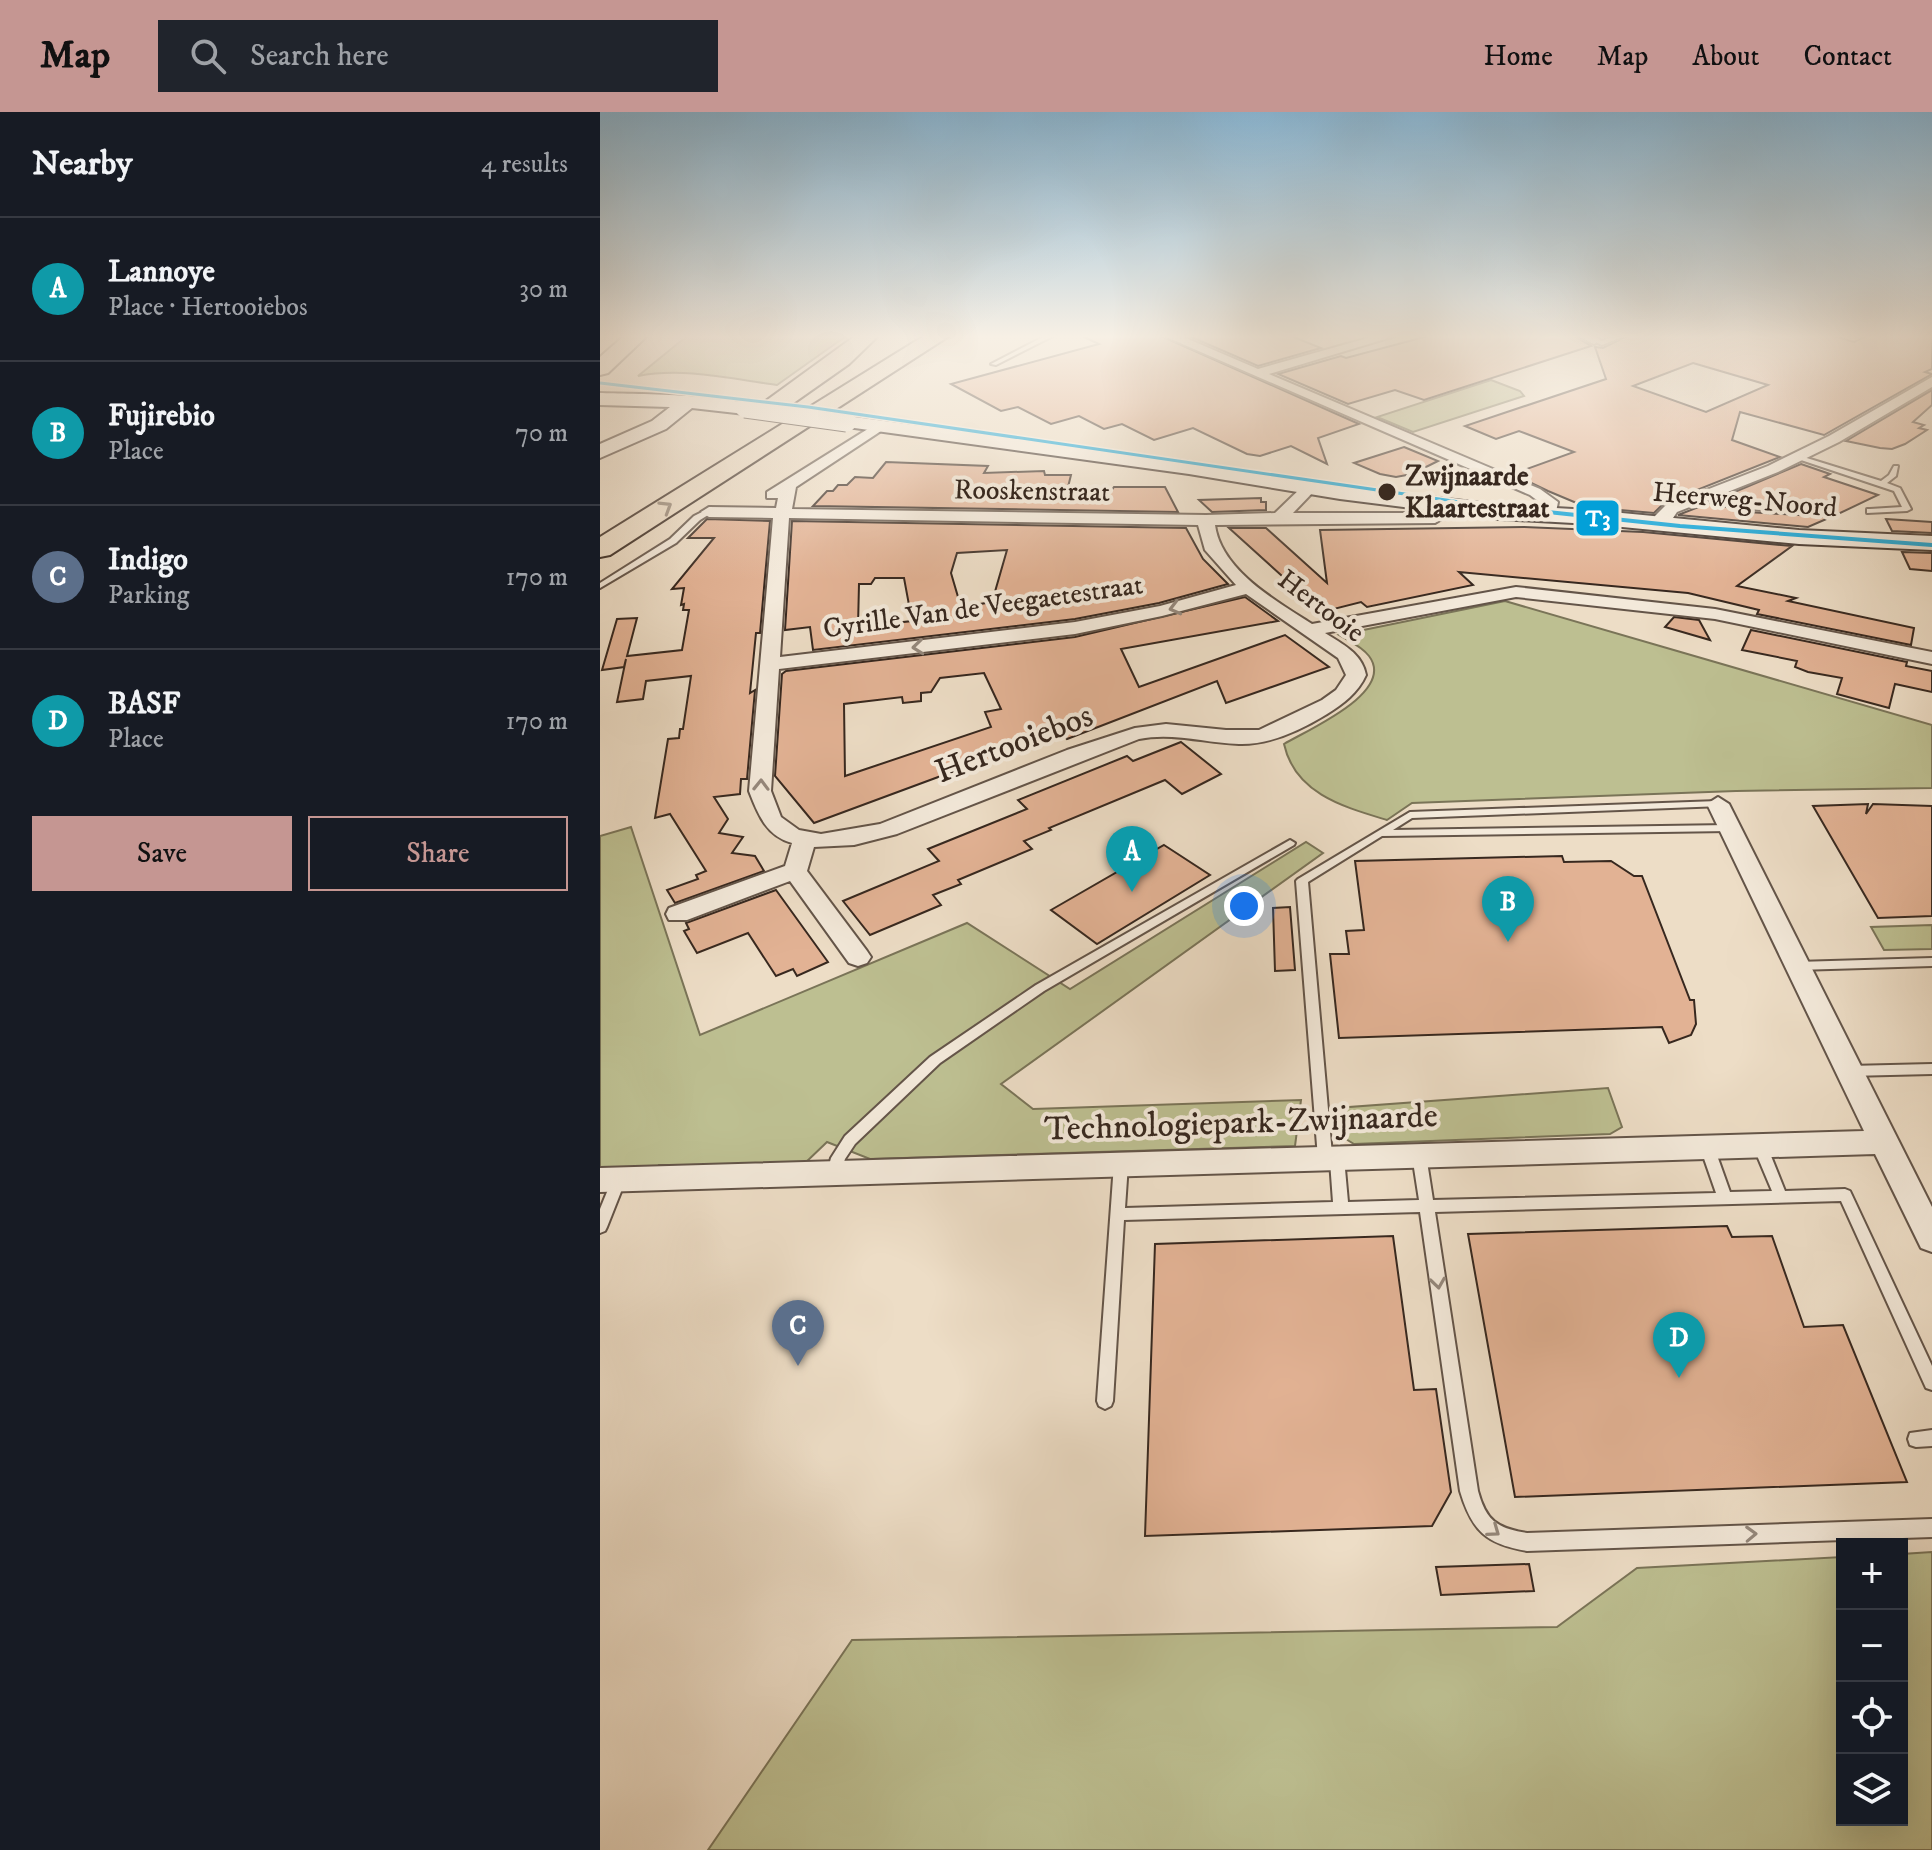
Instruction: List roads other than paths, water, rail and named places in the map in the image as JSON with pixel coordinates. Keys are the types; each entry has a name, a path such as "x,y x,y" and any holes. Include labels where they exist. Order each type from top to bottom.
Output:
{"highway":[{"path":"729,435 747,417"},
{"path":"600,524 776,417"},
{"path":"600,549 809,417"}],"street":[{"path":"600,452 659,425 669,417"},
{"name":"Heerweg-Noord","path":"788,417 879,426 1189,468 1308,489 1499,512 1799,537 1932,543"},
{"path":"1360,417 1535,492 1550,502 1548,512 1541,514"},
{"path":"1661,524 1663,516 1671,509 1797,457 1868,417"},
{"path":"751,511 879,426"},
{"path":"785,512 785,493 789,487"},
{"path":"1279,518 1308,489"},
{"name":"Rooskenstraat","path":"709,512 1206,520 1435,518"},
{"name":"Hertooiebos","path":"785,512 780,523 760,791 762,808 784,832 805,839 851,840 876,834 1134,734 1181,729 1251,737"},
{"name":"Hertooie","path":"1206,520 1213,549 1221,562 1353,663 1356,673 1354,684 1342,696 1280,730 1251,737"},
{"name":"Cyrille Van de Veegaetestraat","path":"770,664 1075,628 1162,611 1250,587"},
{"path":"1310,630 1499,593 1533,593 1610,609 1715,614 1932,658"},
{"path":"1718,804 1932,1239"},
{"path":"795,871 805,839"},
{"path":"678,914 795,871"},
{"path":"795,871 858,957"},
{"name":"Technologiepark-Zwijnaarde","path":"610,1180 1883,1142"}],"lane":[{"path":"1797,457 1897,490 1907,509 1870,511"},
{"path":"1882,484 1892,476 1896,467"},
{"path":"1706,496 1747,507 1832,512"},
{"path":"600,586 673,541 697,518 709,512"},
{"path":"1341,1208 1319,1071 1302,881 1410,815 1718,804"},
{"path":"1380,833 1729,828"},
{"path":"834,1173 838,1158 850,1140 935,1060 1040,988 1290,843"},
{"path":"1797,966 1932,962"},
{"path":"1849,1071 1932,1069"},
{"path":"1760,1146 1781,1197"},
{"path":"1707,1147 1725,1198"},
{"path":"1419,1155 1469,1491 1474,1512 1487,1529 1504,1539 1527,1542 1932,1528"},
{"path":"1105,1401 1121,1164"},
{"path":"600,1227 610,1180"},
{"path":"1118,1214 1845,1195 1932,1383"}],"place":[{"name":"Zwijnaarde Klaartestraat","path":"1387,492"},
{"name":"Lannoye","path":"1132,892"},
{"name":"Fujirebio","path":"1508,942"},
{"name":"Indigo","path":"798,1366"},
{"name":"BASF","path":"1679,1378"}]}
